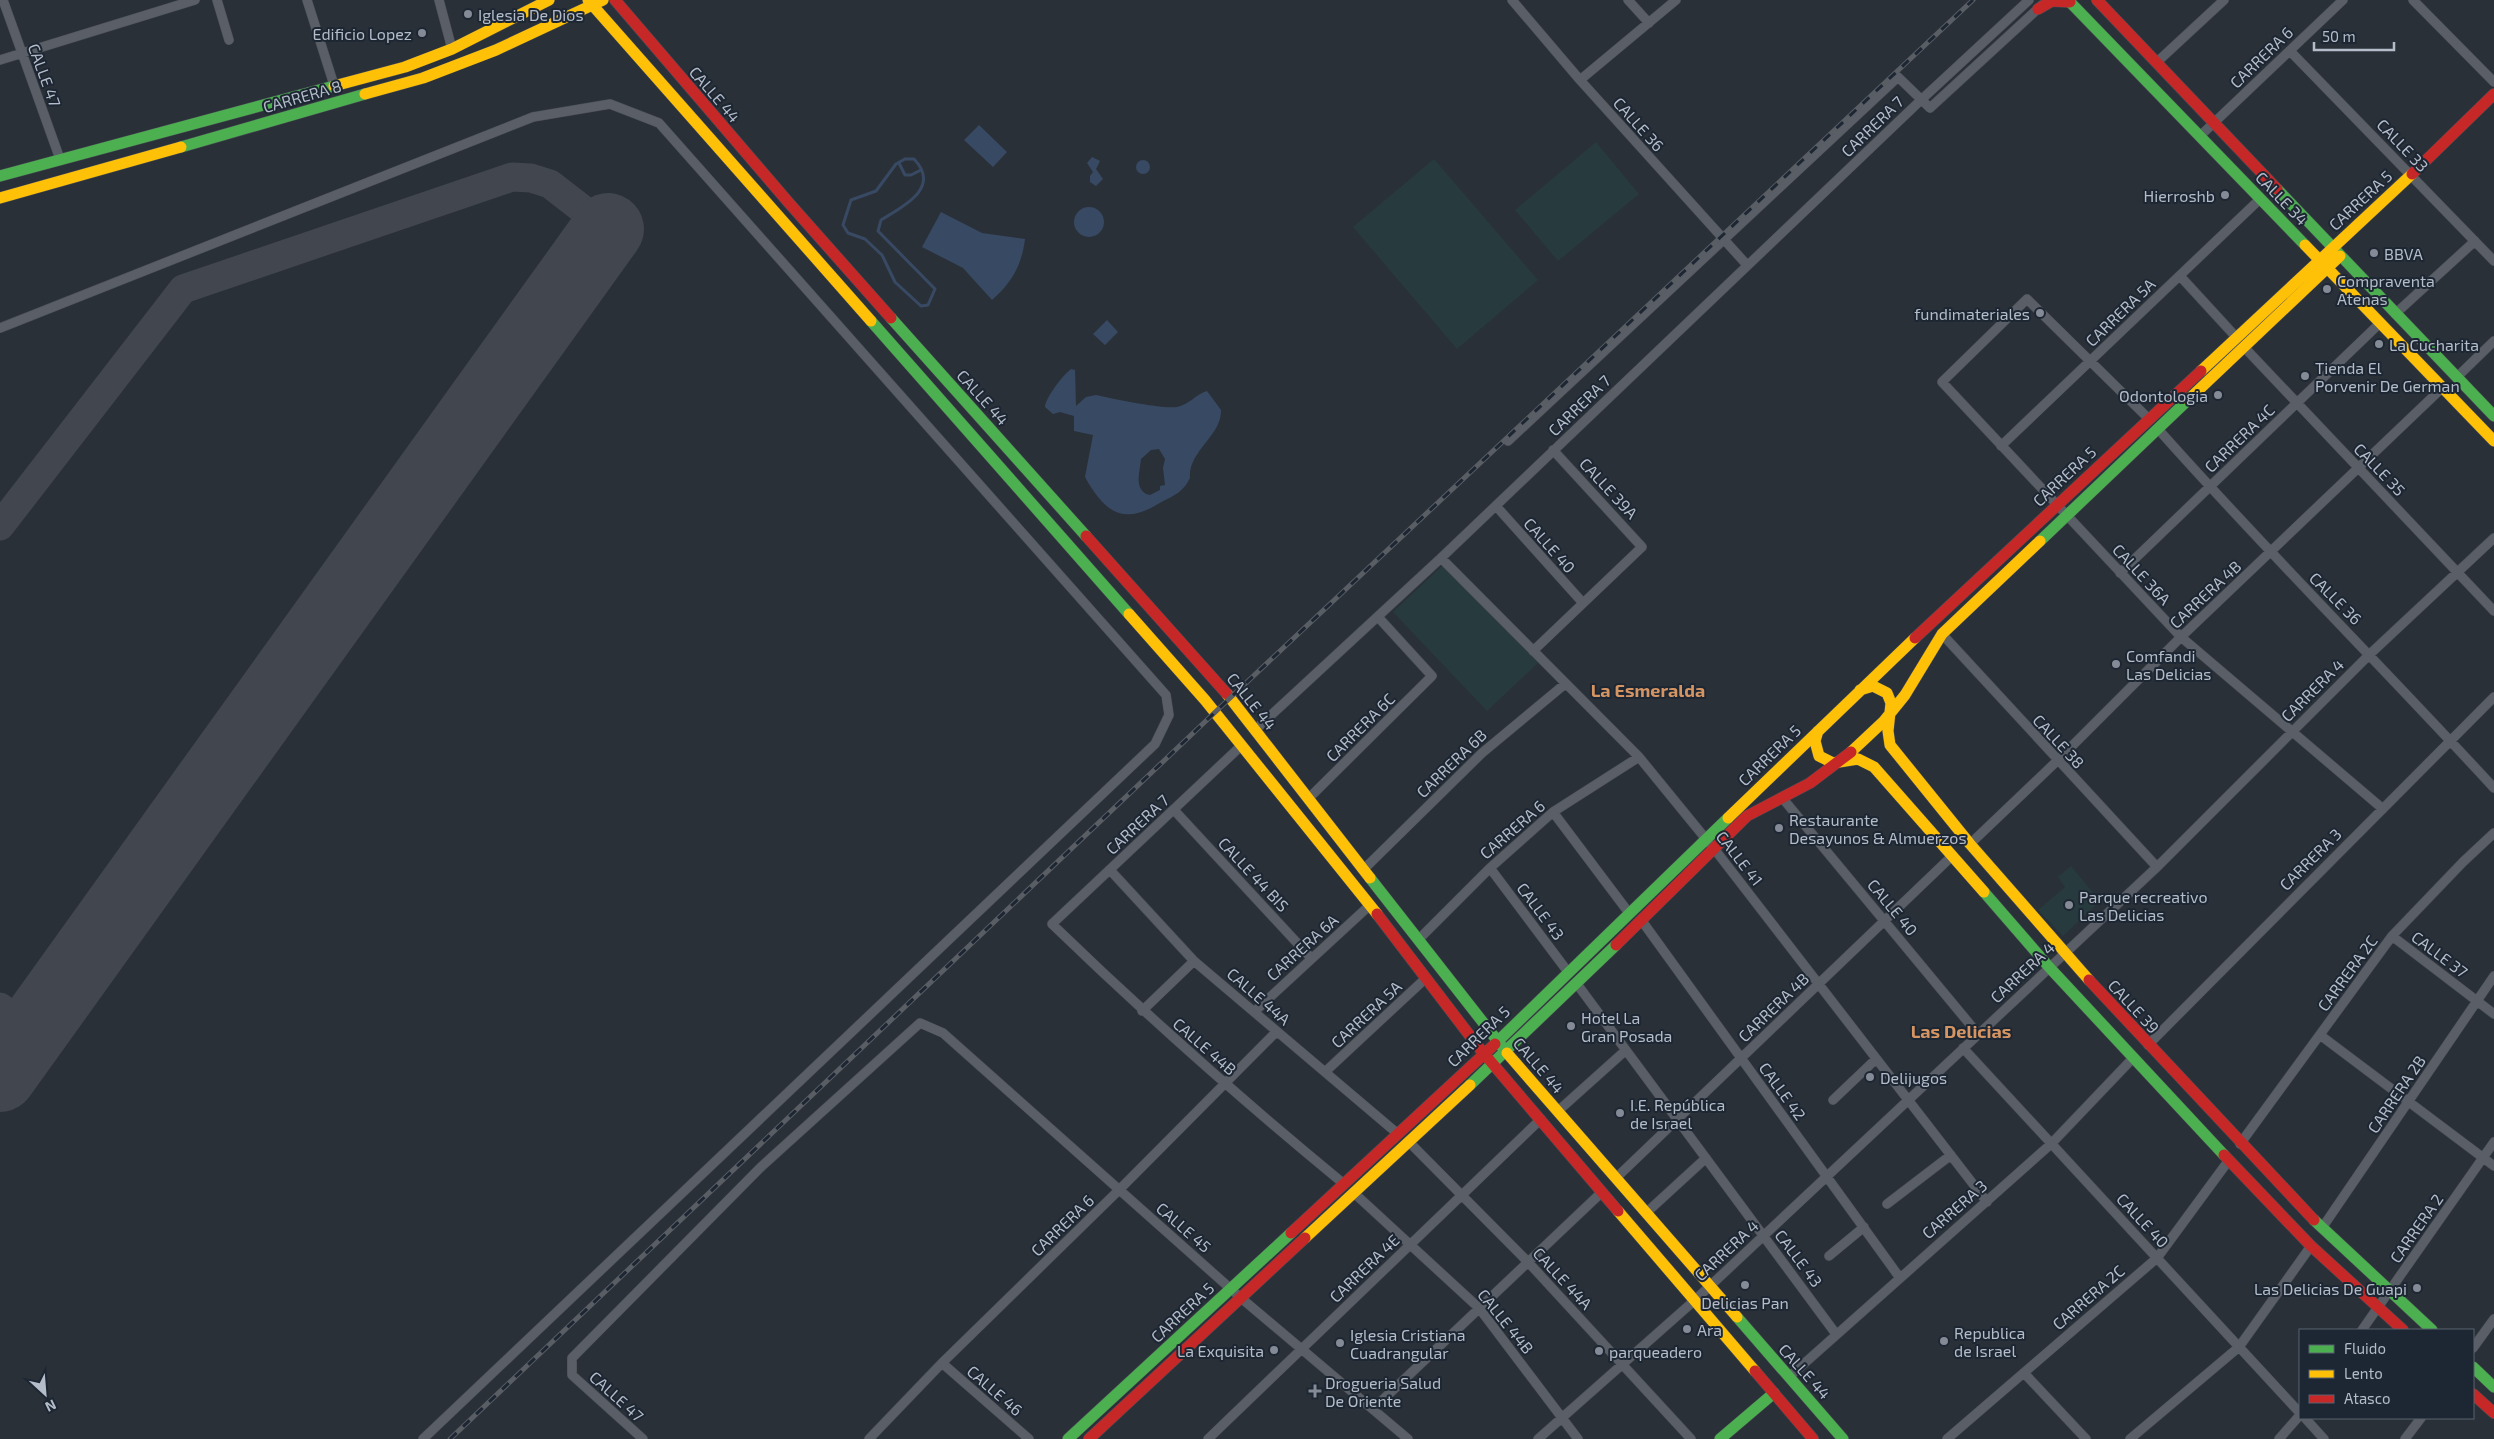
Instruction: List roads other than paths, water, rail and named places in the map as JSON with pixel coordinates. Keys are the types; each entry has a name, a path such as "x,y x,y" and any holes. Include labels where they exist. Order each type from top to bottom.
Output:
{"main road":[{"path":"515,18 527,0"},
{"name":"CARRERA 8","path":"0,176 405,67 452,49 549,0"},
{"name":"CARRERA 8","path":"0,198 423,78 496,50 590,2 603,0"},
{"name":"CALLE 44","path":"615,0 679,77 789,203 1220,685 1506,1052 1843,1439"},
{"name":"CALLE 34","path":"2097,0 2213,124 2494,416"},
{"path":"2038,9 2052,1 2069,1"},
{"name":"CALLE 34","path":"2069,1 2494,441"},
{"name":"CALLE 44","path":"590,2 1198,692 1370,905 1484,1054 1813,1439"},
{"name":"CARRERA 5","path":"1068,1439 1484,1054 1860,690 2148,418 2236,337 2336,252 2494,94"},
{"name":"CARRERA 5","path":"1089,1439 1506,1052 1715,850 1747,816 1784,800 1816,781 1843,760 1892,712 1924,668 1942,634 2244,347 2323,264"},
{"path":"1860,690 1873,686 1886,692 1890,697 1892,712"},
{"name":"CALLE 39","path":"1892,712 1888,730 1890,745 1970,844 2064,954 2240,1144 2322,1228 2431,1329"},
{"path":"1820,729 1815,737 1814,746 1818,755 1825,761 1834,763 1858,759 1874,767 2049,967 2229,1160 2311,1246 2402,1329"},
{"path":"2474,1368 2494,1386"},
{"path":"1720,1439 1774,1393"},
{"path":"2474,1395 2494,1413"}],"street":[{"name":"CALLE 47","path":"3,0 60,159"},
{"path":"0,60 195,0"},
{"path":"217,0 229,40"},
{"path":"307,0 334,85"},
{"path":"440,0 452,49"},
{"name":"CALLE 36","path":"1512,0 1580,80 1748,265"},
{"path":"1628,0 1649,23"},
{"path":"1580,80 1676,0"},
{"name":"CARRERA 7","path":"1255,730 1441,558 2029,0"},
{"name":"CARRERA 7","path":"1922,100 1930,108 2047,0"},
{"path":"2156,63 2224,0"},
{"name":"CARRERA 6","path":"2200,136 2343,0"},
{"path":"2413,0 2494,82"},
{"name":"CALLE 33","path":"2290,51 2494,261"},
{"path":"1508,441 1898,77 1922,100"},
{"path":"0,328 533,117 610,104 659,123 1166,695 1169,715 1155,744 423,1439"},
{"name":"CARRERA 5A","path":"2001,446 2260,199"},
{"path":"2395,314 2475,241"},
{"path":"2180,276 2236,337"},
{"name":"CALLE 36A","path":"2090,361 2027,299 1942,382 2181,637 2383,809"},
{"name":"CARRERA 4C","path":"2120,573 2379,324"},
{"path":"2457,377 2494,341"},
{"name":"CALLE 35","path":"2244,347 2494,611"},
{"path":"2090,361 2148,418"},
{"name":"CARRERA 4B","path":"1970,844 2057,762 2181,637 2442,388"},
{"name":"CALLE 36","path":"2158,429 2209,488 2370,654 2494,788"},
{"name":"CALLE 39A","path":"1553,450 1642,547 1582,603"},
{"name":"CALLE 40","path":"1496,506 1582,603"},
{"name":"CARRERA 4","path":"1538,1439 1695,1300 2064,954 2156,866 2370,654 2494,538"},
{"name":"CALLE 41","path":"1441,558 1639,757 1706,838 1987,1202"},
{"path":"1533,651 1582,603"},
{"name":"CARRERA 6C","path":"1309,798 1432,676 1378,617"},
{"name":"CALLE 38","path":"1942,634 2057,762 2156,866"},
{"name":"CARRERA 6B","path":"1363,870 1482,752 1565,684"},
{"name":"CARRERA 3","path":"2148,1045 2494,697"},
{"name":"CARRERA 7","path":"1052,924 1242,745"},
{"name":"CARRERA 6","path":"1418,940 1490,868 1553,812 1639,757"},
{"name":"CALLE 40","path":"1784,800 1978,1034"},
{"name":"CALLE 44 BIS","path":"1174,810 1311,958"},
{"path":"1553,812 1629,913"},
{"name":"CARRERA 2C","path":"2240,1144 2392,936 2494,833"},
{"name":"CARRERA 4B","path":"1616,1178 1951,857"},
{"name":"CALLE 43","path":"1490,868 1568,972"},
{"name":"CALLE 44A","path":"1110,870 1194,960 1276,1032 1326,1071 1398,1134"},
{"name":"CARRERA 6A","path":"1254,1012 1370,905"},
{"name":"CALLE 42","path":"1642,921 1900,1278"},
{"name":"CALLE 44B","path":"1052,924 1142,1011 1344,1184"},
{"name":"CALLE 37","path":"2392,936 2494,1014"},
{"path":"1142,1011 1194,960"},
{"name":"CARRERA 2B","path":"2322,1228 2494,976"},
{"name":"CARRERA 5A","path":"1326,1071 1426,978"},
{"name":"CALLE 43","path":"1577,984 1836,1334"},
{"name":"CALLE 45","path":"572,1375 572,1358 760,1167 920,1024 943,1033 1241,1298 1408,1439"},
{"name":"CARRERA 6","path":"869,1439 942,1363 1120,1190 1276,1032"},
{"path":"2320,1035 2494,1166"},
{"name":"CALLE 40","path":"1963,1048 2299,1413"},
{"path":"1558,1111 1626,1050"},
{"name":"CARRERA 3","path":"1789,1377 2052,1144 2134,1057"},
{"path":"1833,1100 1876,1059"},
{"name":"CARRERA 4E","path":"1210,1438 1541,1119"},
{"name":"CALLE 44A","path":"1409,1142 1528,1262 1691,1439"},
{"name":"CARRERA 2","path":"2363,1329 2494,1142"},
{"path":"1887,1204 1951,1155"},
{"path":"1646,1213 1706,1158"},
{"name":"CARRERA 2C","path":"1947,1439 2157,1258 2229,1160"},
{"path":"1373,1409 1602,1192"},
{"name":"CALLE 44B","path":"1354,1193 1480,1308 1578,1439"},
{"path":"1829,1256 1864,1228"},
{"path":"2130,1439 2239,1346 2311,1246"},
{"path":"2474,1347 2494,1319"},
{"name":"CALLE 46","path":"942,1363 1029,1439"},
{"path":"2024,1373 2086,1439"},
{"name":"CALLE 47","path":"572,1375 643,1439"},
{"path":"2279,1439 2299,1415"},
{"path":"2306,1419 2324,1439"},
{"path":"2406,1439 2420,1419"}],"water":[{"path":"979,125 1007,152 993,167 964,140"},
{"path":"1092,157 1100,161 1096,169 1103,179 1096,186 1090,182 1090,176 1093,172 1087,163"},
{"path":"1140,160 1146,160 1150,167 1146,174 1140,174 1136,170 1136,164"},
{"path":"1089,207 1099,212 1104,222 1099,232 1089,237 1079,232 1074,222 1079,212"},
{"path":"941,212 982,233 1025,239 1019,265 1005,287 992,300 963,268 922,247"},
{"path":"1107,320 1118,332 1105,345 1093,334"},
{"path":"1071,369 1075,370 1076,406 1086,397 1096,395 1149,405 1177,407 1207,391 1221,410 1220,419 1211,436 1194,460 1190,478 1184,488 1145,511 1134,514 1115,512 1099,499 1085,477 1093,435 1074,431 1074,416 1060,412 1053,414 1045,407 1051,392","holes":["1159,449 1165,459 1163,468 1165,485 1160,486 1160,490 1150,495 1146,494 1142,491 1139,483 1141,459 1151,450"]}],"waterway":[{"path":"905,159 914,159 921,169 924,179 921,188 908,203 881,220 878,231 935,289 928,305 921,306 895,282 882,255 865,239 848,233 843,225 851,200 876,191 896,164 905,159"},
{"path":"899,163 905,175 911,175 921,170"}],"railway":[{"path":"450,1439 1230,698 1973,0"}],"place":[{"name":"Iglesia De Dios","path":"468,14"},
{"name":"Edificio Lopez","path":"422,33"},
{"name":"Hierroshb","path":"2225,195"},
{"name":"BBVA","path":"2374,253"},
{"name":"Compraventa Atenas","path":"2327,289"},
{"name":"fundimateriales","path":"2040,313"},
{"name":"La Cucharita","path":"2379,344"},
{"name":"Tienda El Porvenir De German","path":"2305,376"},
{"name":"Odontologia","path":"2218,395"},
{"name":"Comfandi Las Delicias","path":"2116,664"},
{"name":"Restaurante Desayunos & Almuerzos","path":"1779,828"},
{"name":"Parque recreativo Las Delicias","path":"2069,905"},
{"name":"Hotel La Gran Posada","path":"1571,1026"},
{"name":"Delijugos","path":"1870,1077"},
{"name":"I.E. República de Israel","path":"1620,1113"},
{"name":"Delicias Pan","path":"1745,1285"},
{"name":"Las Delicias De Guapi","path":"2417,1288"},
{"name":"Ara","path":"1687,1329"},
{"name":"Republica de Israel","path":"1944,1341"},
{"name":"Iglesia Cristiana Cuadrangular","path":"1340,1343"},
{"name":"La Exquisita","path":"1274,1350"},
{"name":"parqueadero","path":"1599,1351"},
{"name":"Drogueria Salud De Oriente","path":"1315,1391"}],"district":[{"name":"La Esmeralda","path":"1648,690"},
{"name":"Las Delicias","path":"1961,1031"}]}
